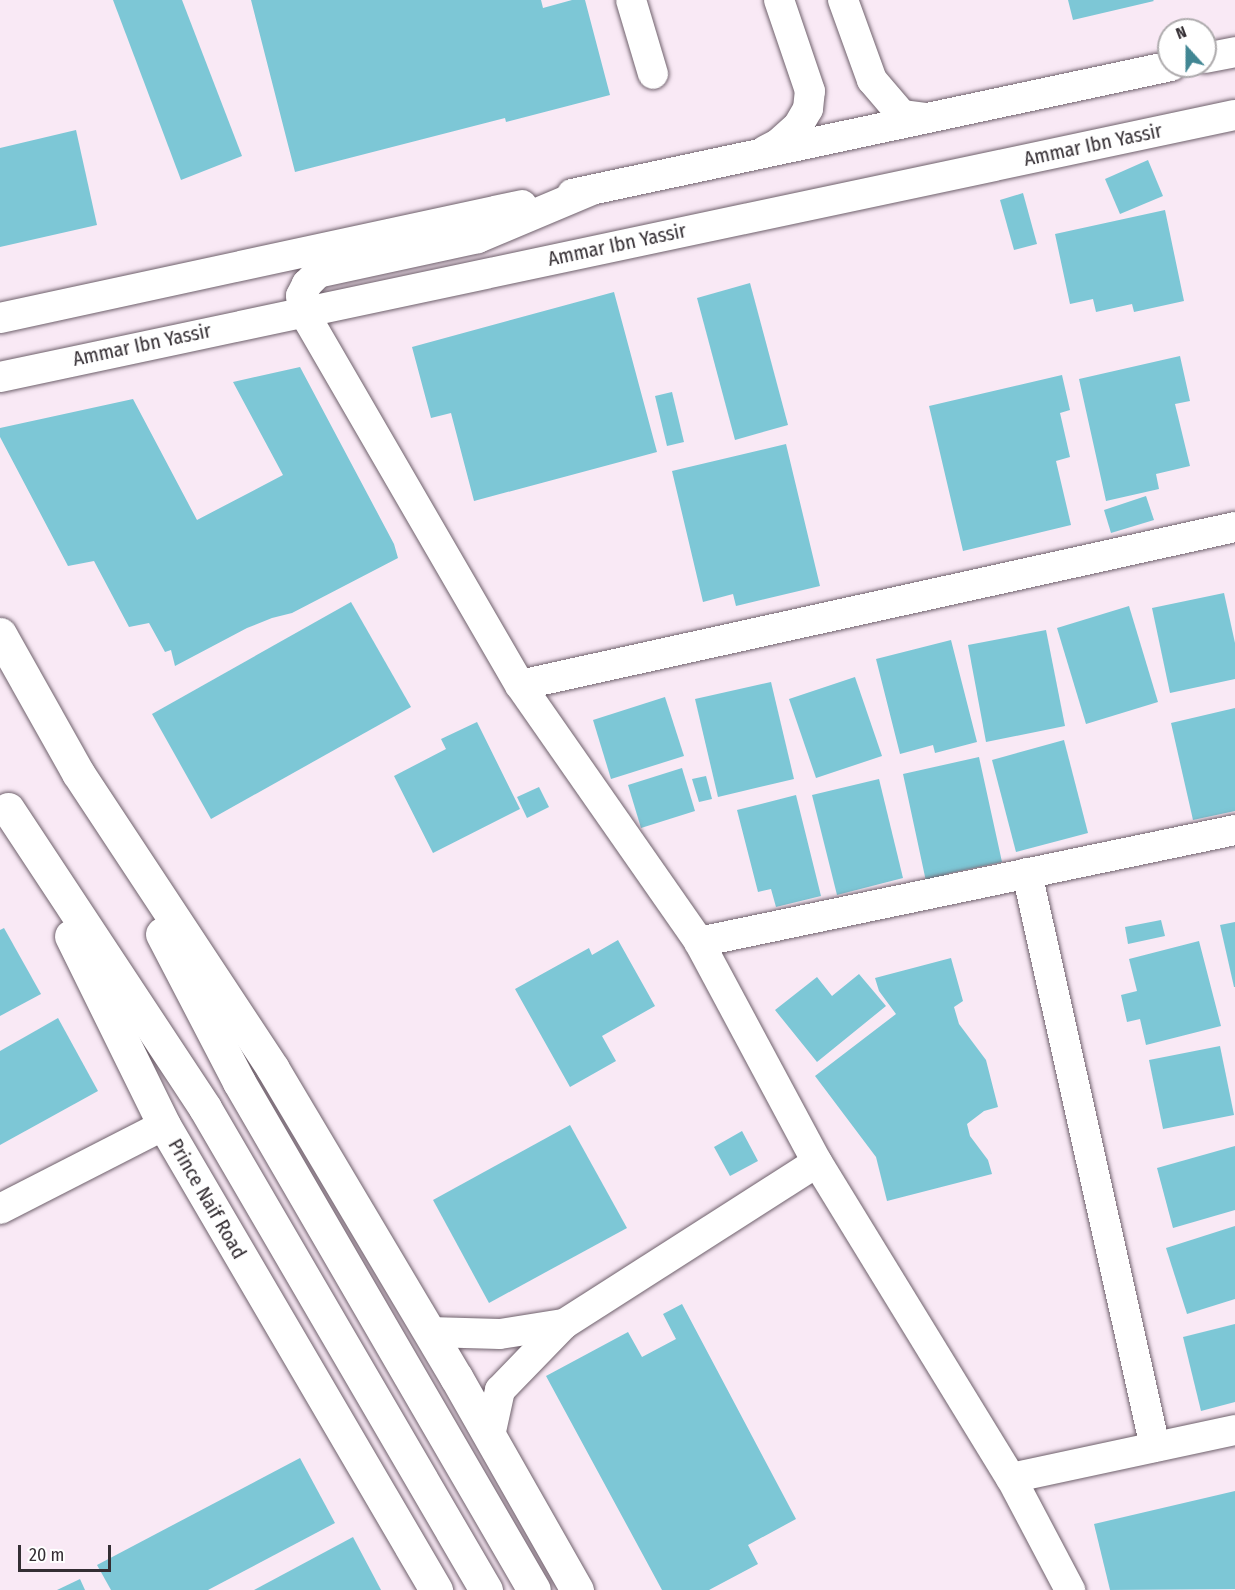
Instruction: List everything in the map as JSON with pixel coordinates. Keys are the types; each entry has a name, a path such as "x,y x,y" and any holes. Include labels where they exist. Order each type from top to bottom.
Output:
{"main road":[{"path":"0,634 78,773 239,1082 534,1590"},
{"path":"78,773 273,1069 430,1332 577,1590"},
{"path":"4,802 205,1108 486,1590"},
{"name":"Prince Naif Road","path":"4,802 164,1125 436,1590"}],"street":[{"path":"631,0 653,74"},
{"path":"756,154 778,144 798,126 808,109 810,91 779,0"},
{"path":"843,0 872,81 887,101 902,115 933,118"},
{"path":"1217,56 1235,52"},
{"path":"0,318 1157,69"},
{"name":"Ammar Ibn Yassir","path":"0,377 1235,115"},
{"path":"592,190 478,238 318,273 307,284 301,296 303,311 520,685 699,942 817,1162 1011,1478 1070,1590"},
{"path":"520,685 1235,527"},
{"path":"699,942 1235,830"},
{"path":"1027,873 1155,1447"},
{"path":"0,1209 164,1125"},
{"path":"490,1436 500,1390 564,1324 817,1162"},
{"path":"430,1332 500,1334 564,1324"},
{"path":"1011,1478 1235,1430"}],"building":[{"path":"113,0 182,0 242,156 181,180"},
{"path":"251,0 541,0 543,8 572,0 585,0 610,95 506,122 505,118 295,172"},
{"path":"1068,0 1153,0 1154,1 1073,20"},
{"path":"76,130 97,225 0,247 0,148"},
{"path":"1148,160 1163,196 1120,214 1105,179"},
{"path":"1023,193 1037,244 1014,250 1000,200"},
{"path":"1165,210 1184,301 1134,312 1132,304 1096,312 1093,299 1070,304 1055,234"},
{"path":"750,283 788,425 735,440 697,298"},
{"path":"614,292 657,452 474,501 451,413 431,418 412,347"},
{"path":"1180,356 1190,401 1175,404 1190,466 1156,474 1159,489 1106,501 1079,379"},
{"path":"300,367 394,544 398,558 292,613 247,628 175,666 171,650 165,652 149,623 129,627 94,561 68,566 0,437 0,428 133,399 197,520 283,475 233,382"},
{"path":"1062,375 1070,410 1060,413 1070,457 1056,461 1071,525 963,551 929,406"},
{"path":"672,392 684,442 667,446 655,396"},
{"path":"786,444 820,586 736,606 733,594 703,602 672,471"},
{"path":"1146,496 1154,520 1111,533 1104,510"},
{"path":"1224,593 1235,643 1235,679 1170,693 1152,608"},
{"path":"351,602 411,707 211,819 152,714"},
{"path":"1129,606 1158,702 1086,724 1057,628"},
{"path":"1046,630 1065,726 986,742 968,645"},
{"path":"951,640 977,742 935,753 933,745 900,754 876,659"},
{"path":"855,677 882,756 816,778 789,699"},
{"path":"771,682 794,779 718,797 695,699"},
{"path":"665,697 684,756 611,779 593,720"},
{"path":"1235,708 1235,811 1193,820 1171,723"},
{"path":"477,722 520,809 433,853 394,776 446,749 441,739"},
{"path":"1064,740 1088,833 1016,852 992,760"},
{"path":"979,757 1002,862 946,874 948,882 927,886 903,774"},
{"path":"682,768 695,811 641,828 628,785"},
{"path":"706,776 712,799 699,802 692,779"},
{"path":"879,779 903,878 837,895 812,795"},
{"path":"539,787 549,807 527,818 517,797"},
{"path":"796,795 821,896 776,907 771,889 758,892 737,810"},
{"path":"1161,920 1165,936 1128,944 1125,927"},
{"path":"1235,922 1235,987 1234,987 1220,925"},
{"path":"4,928 41,994 0,1016 0,930"},
{"path":"618,940 655,1006 602,1036 616,1061 570,1087 515,989 589,948 592,955"},
{"path":"1199,941 1221,1026 1146,1045 1140,1019 1127,1022 1121,995 1137,991 1129,959"},
{"path":"951,958 963,1001 954,1007 959,1024 986,1060 998,1107 984,1111 967,1124 970,1136 988,1160 992,1174 887,1201 876,1157 815,1076 896,1014 879,991 875,978"},
{"path":"859,974 886,1006 817,1062 775,1010 817,977 832,996"},
{"path":"58,1018 98,1091 0,1145 0,1051"},
{"path":"1220,1046 1234,1115 1163,1129 1149,1060"},
{"path":"570,1125 627,1228 489,1303 433,1200"},
{"path":"742,1131 758,1161 730,1176 714,1147"},
{"path":"1235,1146 1235,1210 1173,1228 1157,1168"},
{"path":"1235,1226 1235,1299 1187,1314 1166,1248"},
{"path":"682,1304 796,1519 748,1545 758,1564 709,1590 662,1590 546,1376 628,1332 642,1357 676,1339 663,1314"},
{"path":"1235,1324 1235,1402 1201,1411 1183,1337"},
{"path":"300,1458 335,1523 208,1590 111,1590 97,1565"},
{"path":"1235,1491 1235,1589 1110,1590 1094,1524"},
{"path":"353,1537 381,1590 254,1590"},
{"path":"80,1579 85,1590 57,1590"}]}
